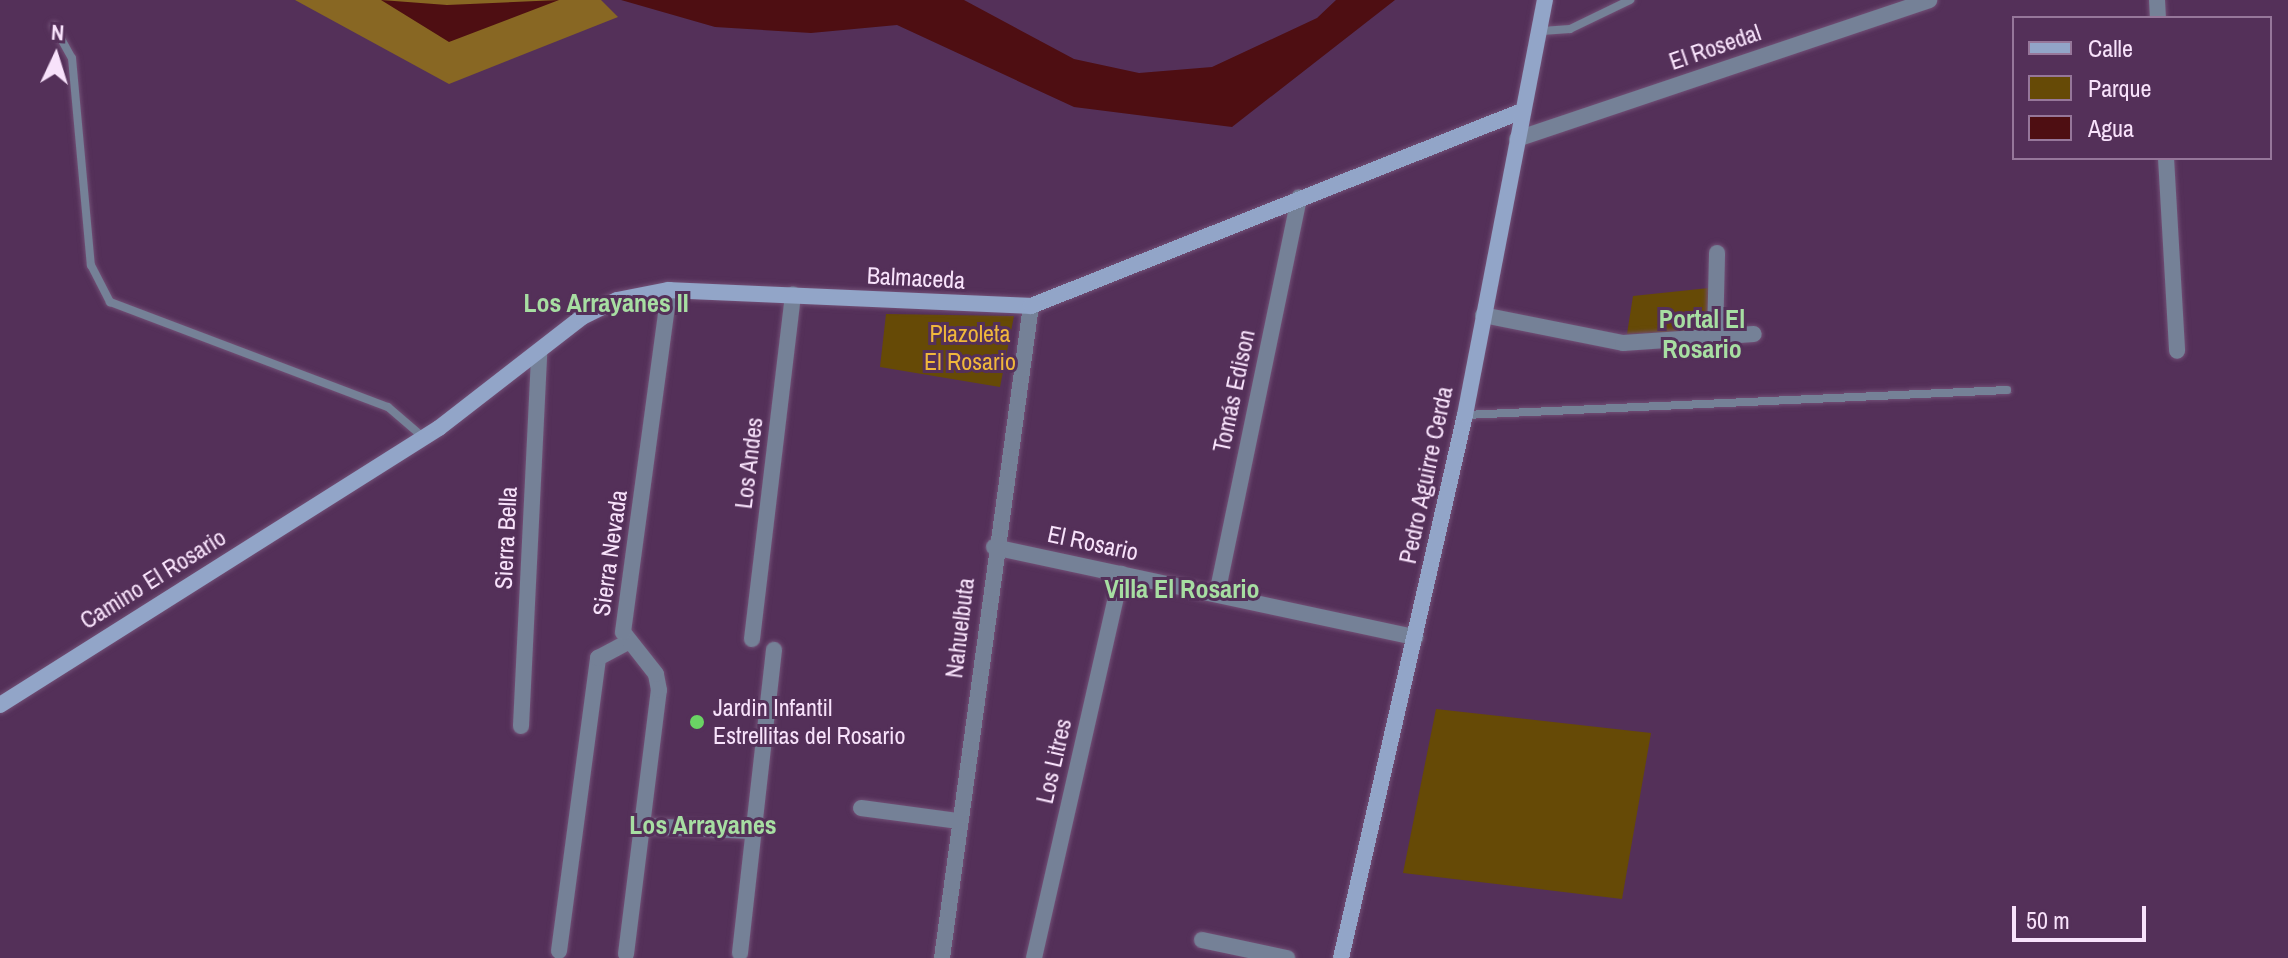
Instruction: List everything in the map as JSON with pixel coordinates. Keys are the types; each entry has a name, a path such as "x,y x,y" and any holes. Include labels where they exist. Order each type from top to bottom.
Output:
{"street":[{"name":"Pedro Aguirre Cerda","path":"1341,958 1465,415 1522,111 1542,31 1545,0"},
{"name":"El Rosedal","path":"1517,139 1929,0"},
{"name":"Balmaceda","path":"331,494 424,437 539,352 617,300 669,290 1031,306 1522,111"},
{"path":"2166,160 2177,351"},
{"name":"Tomás Edison","path":"1217,594 1299,197"},
{"path":"1715,337 1717,253"},
{"name":"Sierra Nevada","path":"626,954 659,690 656,674 623,632 669,290"},
{"name":"Los Andes","path":"752,639 793,294"},
{"name":"Nahuelbuta","path":"942,958 994,547 1031,306"},
{"path":"1483,315 1623,343 1754,334"},
{"name":"Sierra Bella","path":"521,726 539,352"},
{"name":"Camino El Rosario","path":"0,705 331,494"},
{"name":"El Rosario","path":"994,547 1415,637"},
{"name":"Los Litres","path":"1034,958 1121,574"},
{"path":"559,951 598,658 628,642"},
{"path":"740,953 751,831 774,650"},
{"path":"861,808 959,821"},
{"path":"641,826 751,831"},
{"path":"1202,940 1287,958"}],"lane":[{"path":"1542,31 1570,29 1630,0"},
{"path":"54,26 72,58 91,265 110,302 378,403 424,437"},
{"path":"1465,415 2007,390"}],"green space":[{"path":"1709,288 1708,330 1627,334 1633,296"},
{"name":"Plazoleta El Rosario","path":"886,314 1014,316 1000,387 880,367"},
{"path":"1436,709 1651,733 1622,899 1403,873"}],"shaded area":[{"path":"295,0 601,0 618,17 449,84"}],"water":[{"path":"381,0 447,5 559,0 449,42"},
{"path":"621,0 964,0 1074,59 1139,73 1212,67 1317,18 1336,0 1395,0 1232,127 1074,107 897,25 811,33 715,27"}],"place":[{"name":"Jardin Infantil Estrellitas del Rosario","path":"697,722"}],"district":[{"name":"Los Arrayanes II","path":"606,303"},
{"name":"Portal El Rosario","path":"1702,334"},
{"name":"Villa El Rosario","path":"1182,589"},
{"name":"Los Arrayanes","path":"703,825"}]}
